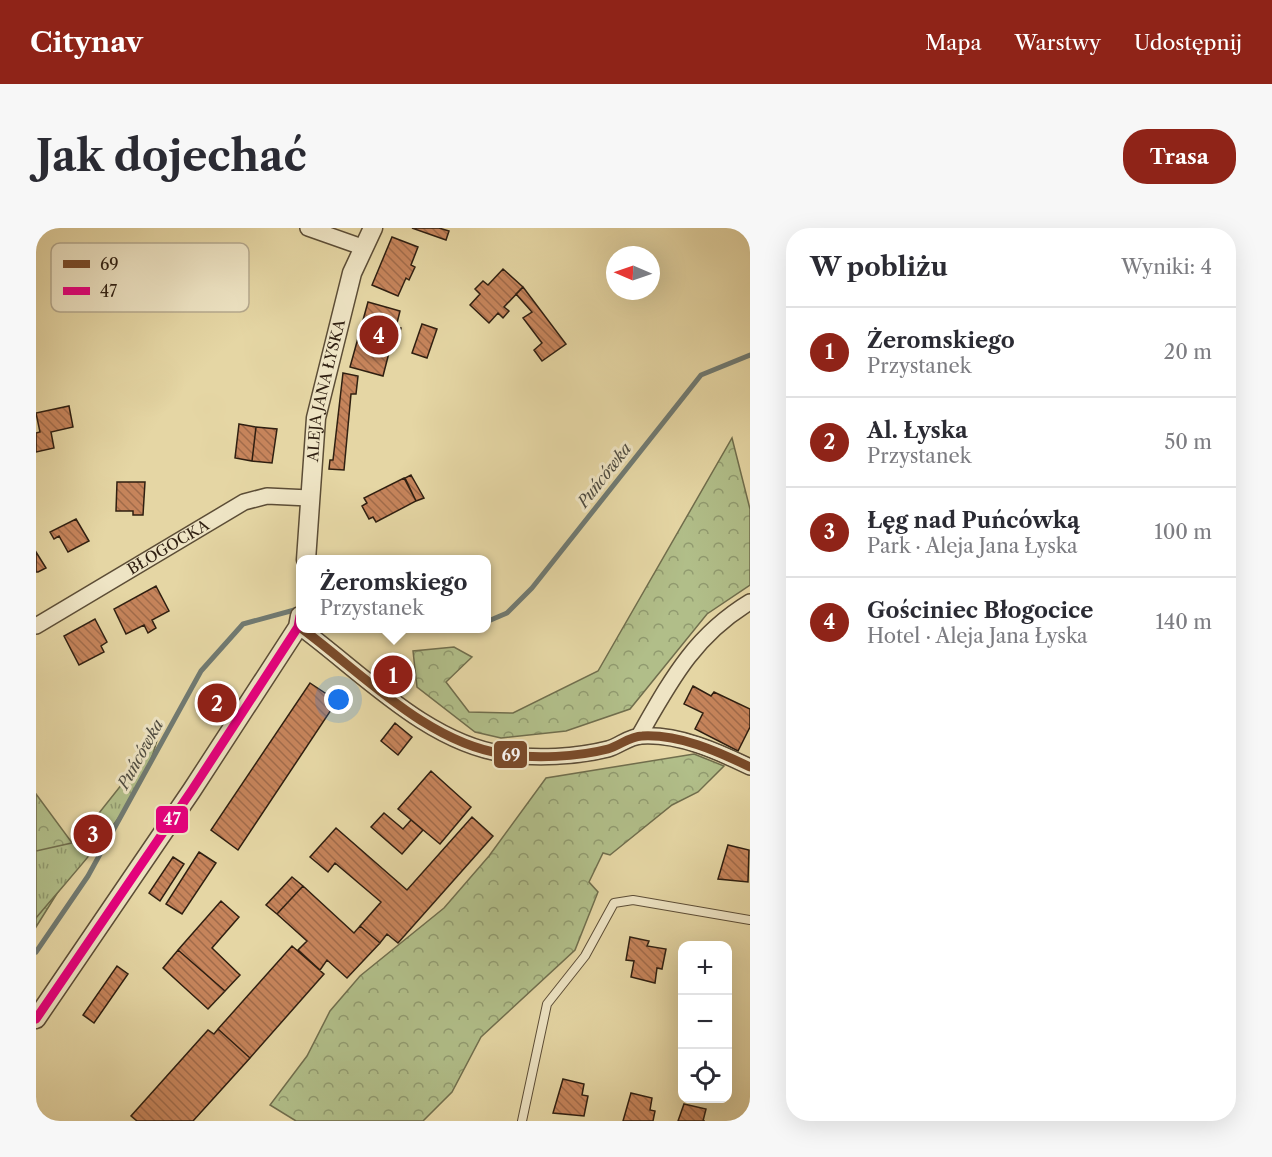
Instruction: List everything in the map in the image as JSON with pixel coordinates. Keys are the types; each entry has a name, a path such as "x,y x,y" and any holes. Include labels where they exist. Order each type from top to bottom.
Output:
{"street":[{"path":"308,228 362,247"},
{"name":"ALEJA JANA ŁYSKA","path":"306,555 316,418 352,273 362,247 373,228"},
{"name":"BŁOGOCKA","path":"36,626 244,502 267,496 309,498"},
{"path":"639,736 691,650 718,624 750,602"},
{"path":"36,1019 192,790 296,631"},
{"path":"310,633 429,726 464,742 503,754 561,755 609,749 639,736 672,738 720,752 750,767"}],"lane":[{"path":"522,1121 547,1004 585,956 614,903 633,900 750,920"}],"green space":[{"path":"732,438 750,509 750,585 707,614 630,709 566,731 501,738 475,732 417,687 413,651 454,647 472,657 446,682 469,712 513,713 598,671"},
{"path":"157,740 138,788 123,811 107,834 36,918 36,851 76,842"},
{"path":"694,754 724,766 698,792 672,805 610,855 603,853 589,882 598,892 575,950 481,1037 452,1092 423,1121 296,1121 270,1105 307,1056 330,1011 360,976 444,908 489,856 546,778"},
{"path":"36,794 81,855 36,927"}],"building":[{"path":"412,228 439,228 449,231 446,240"},
{"path":"392,237 418,247 411,265 415,267 409,280 406,278 398,296 372,285"},
{"path":"503,269 523,287 504,307 509,311 503,318 498,313 489,323 470,305 480,294 475,289 483,281 488,285"},
{"path":"523,287 566,344 542,361 534,350 542,343 523,318 532,312 516,294"},
{"path":"368,302 400,311 396,327 401,328 397,342 392,341 383,376 350,367"},
{"path":"422,324 437,329 427,358 412,353"},
{"path":"343,373 358,376 356,394 351,394 344,470 329,469 330,460 333,460"},
{"path":"69,406 73,427 51,432 54,448 36,452 36,433 40,432 36,413"},
{"path":"239,424 256,427 252,461 235,458"},
{"path":"256,427 277,429 272,463 252,461"},
{"path":"411,475 424,498 416,501 405,478"},
{"path":"404,478 416,501 376,522 373,517 369,519 362,506 367,503 364,498"},
{"path":"117,482 145,482 143,515 133,515 133,511 116,511"},
{"path":"76,519 89,541 68,552 59,536 54,539 50,532"},
{"path":"36,552 46,568 38,572 36,572"},
{"path":"156,586 169,611 152,620 156,628 148,633 144,625 126,634 114,609"},
{"path":"95,619 107,642 101,646 104,652 79,665 64,636"},
{"path":"310,683 337,701 238,850 211,830"},
{"path":"693,686 711,696 714,692 750,709 750,727 738,751 695,729 703,713 684,704"},
{"path":"395,723 412,737 398,755 381,741"},
{"path":"431,771 471,807 440,844 398,809"},
{"path":"384,813 403,829 411,820 423,830 402,854 371,827"},
{"path":"472,817 493,836 398,943 387,934 380,943 360,926 381,902 335,863 328,872 310,857 336,828 407,890"},
{"path":"728,845 749,850 748,882 718,879"},
{"path":"199,852 216,863 182,914 166,904"},
{"path":"173,857 184,864 160,901 149,893"},
{"path":"292,877 303,886 277,914 266,905"},
{"path":"303,886 354,933 360,926 380,943 347,978 327,960 320,970 298,950 307,941 277,914"},
{"path":"221,901 239,917 212,948 240,975 225,991 178,950"},
{"path":"630,937 649,941 647,946 666,949 662,969 657,968 655,983 631,977 634,961 626,960"},
{"path":"292,946 324,974 250,1058 218,1029"},
{"path":"178,950 225,991 208,1009 163,968"},
{"path":"117,966 128,974 94,1023 83,1015"},
{"path":"218,1029 250,1058 193,1121 137,1121 131,1116 208,1030 214,1034"},
{"path":"563,1079 584,1084 582,1095 588,1096 584,1116 553,1113"},
{"path":"631,1093 652,1098 650,1110 655,1111 653,1121 623,1121"},
{"path":"684,1104 706,1109 703,1121 678,1121"}],"waterway":[{"name":"Puńcówka","path":"491,620 507,613 532,588 701,375 750,355"},
{"name":"Puńcówka","path":"36,952 88,876 201,671 243,624 296,610"}],"transit line":[{"name":"47","path":"36,1019 192,790 296,630"},
{"name":"69","path":"307,633 422,721 448,736 476,747 516,756 556,756 596,752 612,748 638,736 656,736 698,745 750,767"}],"place":[{"name":"Gościniec Błogocice","path":"379,335"},
{"name":"Żeromskiego","path":"393,675"},
{"name":"Al. Łyska","path":"217,703"},
{"name":"Łęg nad Puńcówką","path":"93,834"}]}
